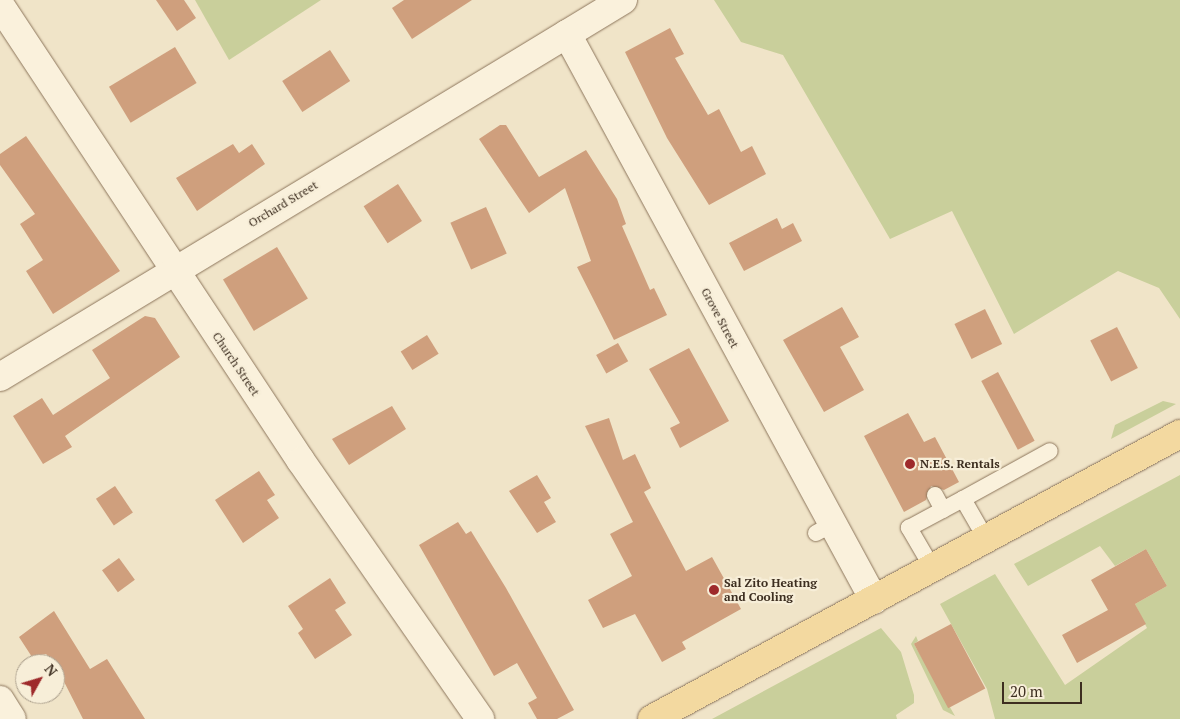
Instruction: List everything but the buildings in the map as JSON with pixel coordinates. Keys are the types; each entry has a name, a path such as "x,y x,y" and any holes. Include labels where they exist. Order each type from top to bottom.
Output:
{"main road":[{"path":"652,719 1180,434"}],"street":[{"name":"Orchard Street","path":"0,376 173,269 623,0"},
{"name":"Church Street","path":"0,5 173,269 480,719"},
{"name":"Grove Street","path":"567,34 823,529 874,600"},
{"path":"0,700 12,719"}],"lane":[{"path":"933,569 909,528 1050,450"},
{"path":"935,495 943,510"},
{"path":"963,498 986,540"}],"green space":[{"path":"195,0 321,0 229,60"},
{"path":"714,0 1180,0 1180,319 1159,288 1118,271 1014,334 952,211 890,239 783,55 741,42"},
{"path":"1163,401 1176,404 1111,439 1115,425"},
{"path":"1180,475 1180,719 995,719 987,689 940,604 995,574 1065,685 1147,628 1135,604 1167,586 1146,549 1115,566 1100,546 1028,586 1014,564"},
{"path":"881,628 901,652 914,695 914,703 896,715 897,719 712,719"},
{"path":"916,636 918,641 914,644 955,716 943,710 911,644"}],"place":[{"name":"N.E.S. Rentals","path":"910,464"},
{"name":"Sal Zito Heating and Cooling","path":"714,590"}]}
